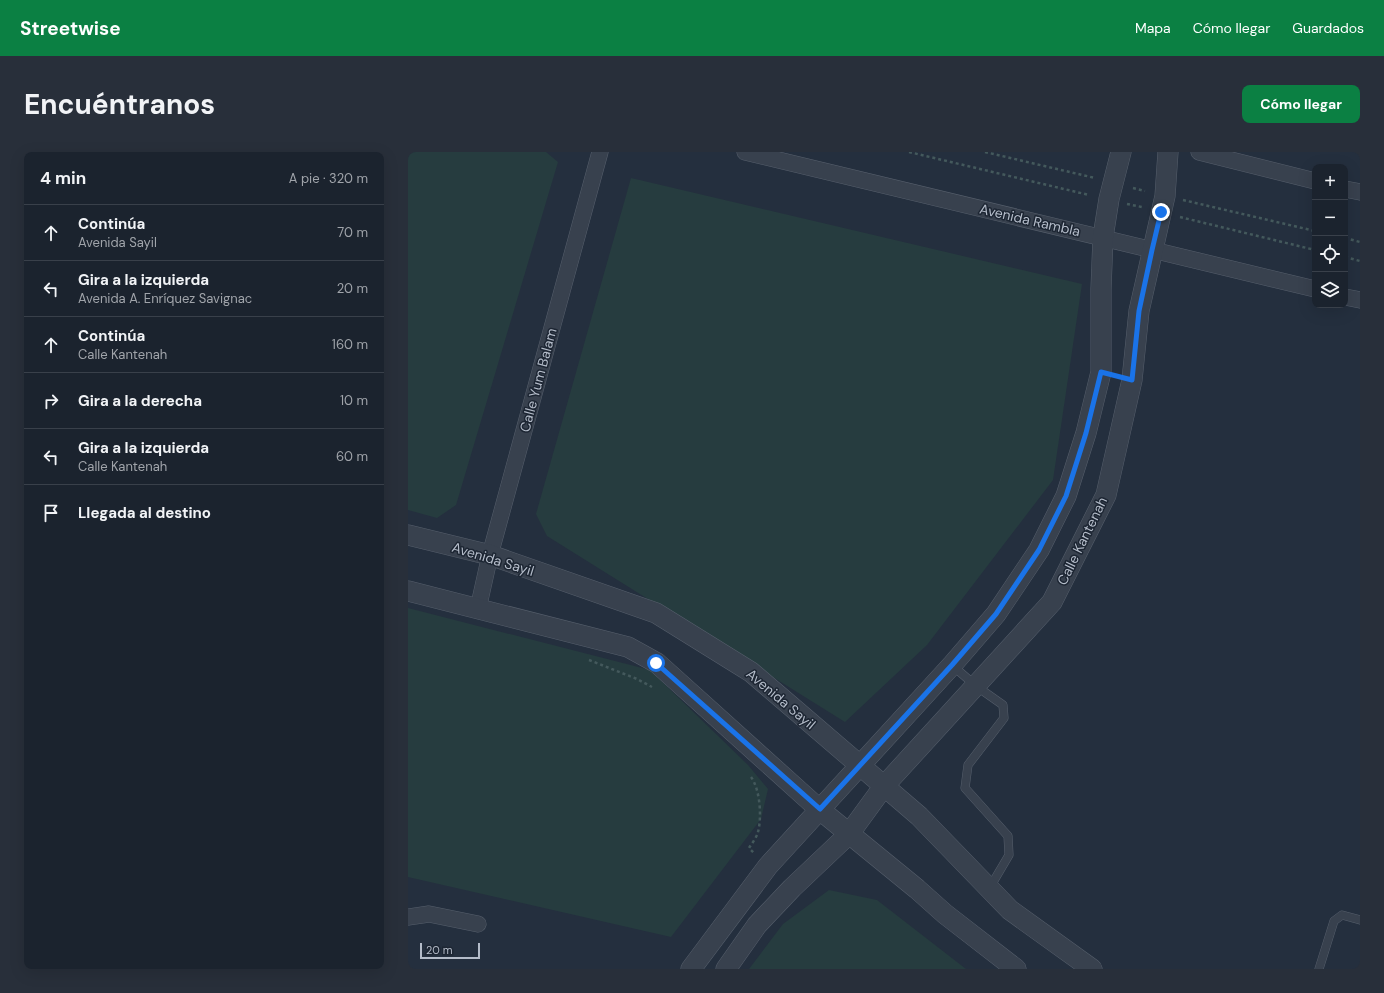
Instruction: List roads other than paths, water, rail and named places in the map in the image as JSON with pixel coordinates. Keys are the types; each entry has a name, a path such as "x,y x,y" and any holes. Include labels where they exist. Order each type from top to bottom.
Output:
{"street":[{"name":"Calle Yum Balam","path":"478,608 490,555 600,152"},
{"name":"Avenida Rambla","path":"745,152 1312,288"},
{"path":"691,969 768,866 952,665 996,614 1039,550 1066,496 1086,433 1101,372 1100,289 1103,238 1109,199 1121,152"},
{"name":"Calle Kantenah","path":"726,969 757,926 792,888 849,834 884,786 1052,602 1056,595 1106,495 1132,380 1139,311 1165,196 1168,152"},
{"path":"1199,152 1312,180"},
{"path":"1348,190 1360,192"},
{"path":"1348,298 1360,300"},
{"path":"1101,372 1132,380"},
{"name":"Avenida Sayil","path":"408,535 490,555 656,613 751,672 919,816 1010,910 1092,969"},
{"path":"408,591 628,647 656,663 849,834 917,889 945,914 1016,969"},
{"path":"408,917 429,914 478,924"}],"lane":[{"path":"952,665 976,686 1003,705 1004,718 968,765 965,788 1008,836 1009,855 989,889"},
{"path":"1319,969 1334,921 1342,915 1360,920"}]}
